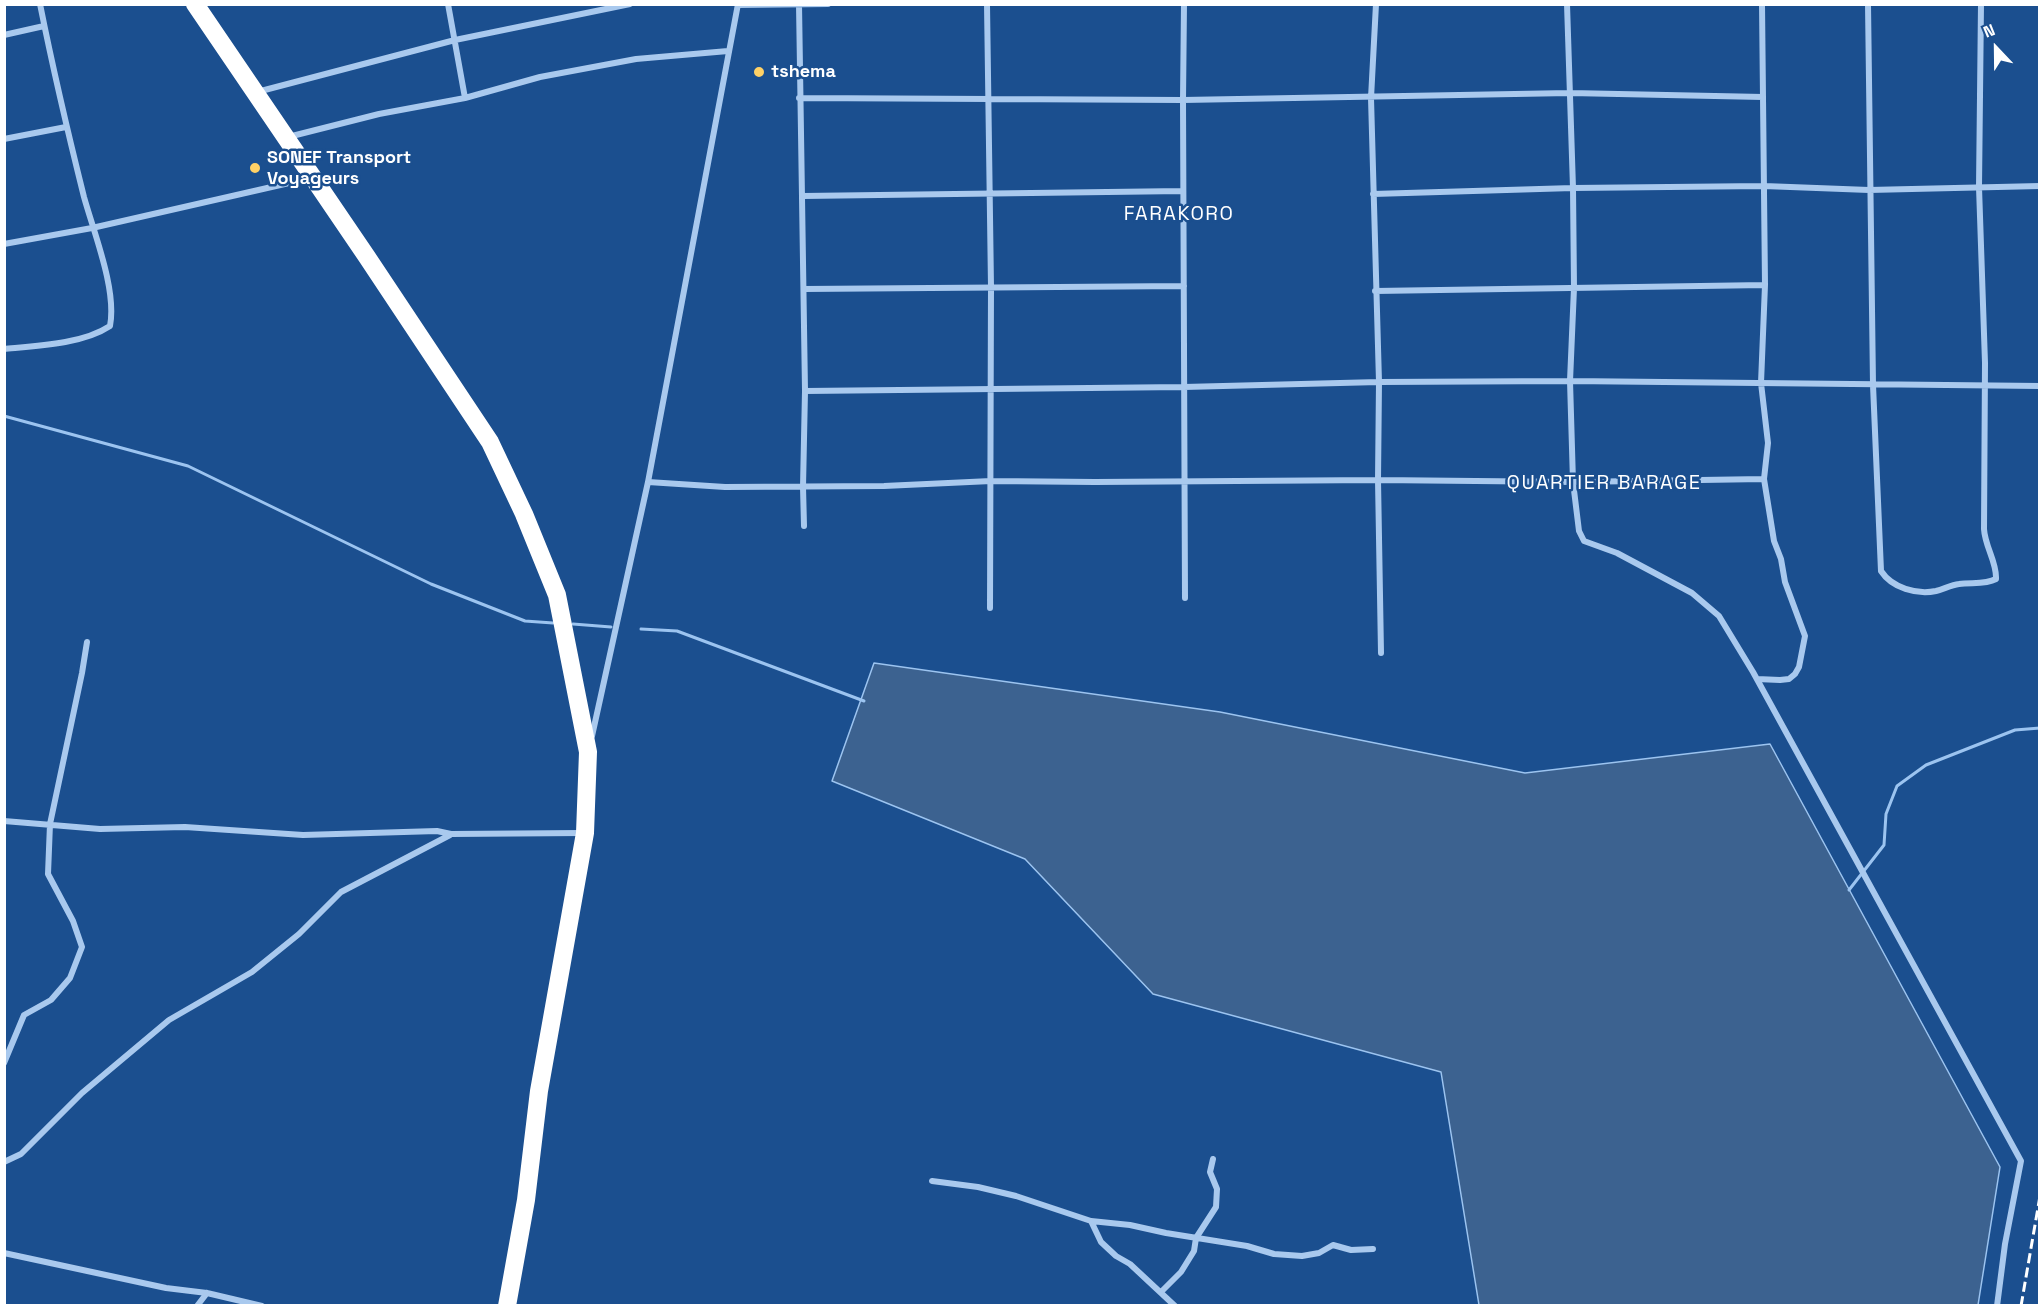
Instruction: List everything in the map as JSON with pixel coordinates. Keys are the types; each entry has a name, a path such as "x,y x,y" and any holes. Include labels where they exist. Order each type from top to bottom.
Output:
{"highway":[{"path":"195,4 490,442 524,514 557,595 583,715 588,752 585,833 539,1092 526,1200 507,1305"}],"street":[{"path":"4,349 37,346 97,335 110,326 113,312 104,264 92,228 66,127 40,4"},
{"path":"448,4 465,98"},
{"path":"254,93 455,40 630,4"},
{"path":"588,752 648,482 738,5 828,4"},
{"path":"987,4 991,287 990,608"},
{"path":"1184,4 1185,598"},
{"path":"1376,4 1371,98 1379,382 1381,653"},
{"path":"1567,4 1574,288 1570,381 1573,482 1579,531 1584,541 1617,553 1692,593 1719,616 1757,679 2021,1161 2005,1244 1997,1305"},
{"path":"1757,679 1789,679 1795,674 1799,667 1805,636 1785,582 1781,559 1774,541 1764,479 1768,443 1761,383 1765,285 1762,4"},
{"path":"1868,4 1873,385 1881,572 1892,585 1927,592 1955,584 1989,583 1996,579 1997,571 1984,537 1984,386 1979,187 1982,4"},
{"path":"799,5 805,391 802,487 804,526"},
{"path":"4,35 44,26"},
{"path":"285,138 380,114 465,98 540,76 636,58 728,51"},
{"path":"799,98 1183,100 1570,93 1763,97"},
{"path":"4,139 66,127"},
{"path":"4,244 92,228 312,178"},
{"path":"1373,194 1573,188 1764,186 1869,190 2040,186"},
{"path":"803,196 1183,191"},
{"path":"1375,291 1765,285"},
{"path":"804,289 1184,286"},
{"path":"805,391 1570,381 2040,386"},
{"path":"648,482 724,487 802,487 991,481 1573,482 1764,479"},
{"path":"4,1063 24,1015 51,1000 70,978 82,947 73,921 48,874 50,824 87,642"},
{"path":"4,821 100,829 185,827 303,835 437,831 451,834 585,833"},
{"path":"4,1162 21,1154 82,1093 169,1020 252,972 299,934 341,892 451,834"},
{"path":"1161,1292 1181,1272 1194,1251 1196,1238 1216,1207 1217,1189 1210,1172 1213,1159"},
{"path":"933,1181 978,1187 1016,1196 1091,1221 1130,1225 1247,1246 1274,1254 1302,1256 1319,1253 1333,1245 1351,1250 1373,1249"},
{"path":"1091,1221 1101,1242 1116,1256 1130,1264 1175,1305"},
{"path":"4,1253 166,1288 207,1293 262,1305"},
{"path":"197,1305 207,1293"}],"water":[{"path":"874,663 1220,712 1525,773 1770,744 2000,1167 1978,1305 1479,1305 1441,1072 1153,994 1025,859 832,781"}],"waterway":[{"path":"4,416 188,466 431,584 525,621 553,623"},
{"path":"573,624 611,627"},
{"path":"641,629 677,631 864,701"},
{"path":"1849,890 1884,845 1886,814 1897,786 1926,765 2015,730 2040,728"}],"railway":[{"path":"2021,1306 2040,1196"}],"place":[{"name":"tshema","path":"759,72"},
{"name":"SONEF Transport Voyageurs","path":"255,168"}],"district":[{"name":"FARAKORO","path":"1179,215"},
{"name":"QUARTIER BARAGE","path":"1604,484"}]}
